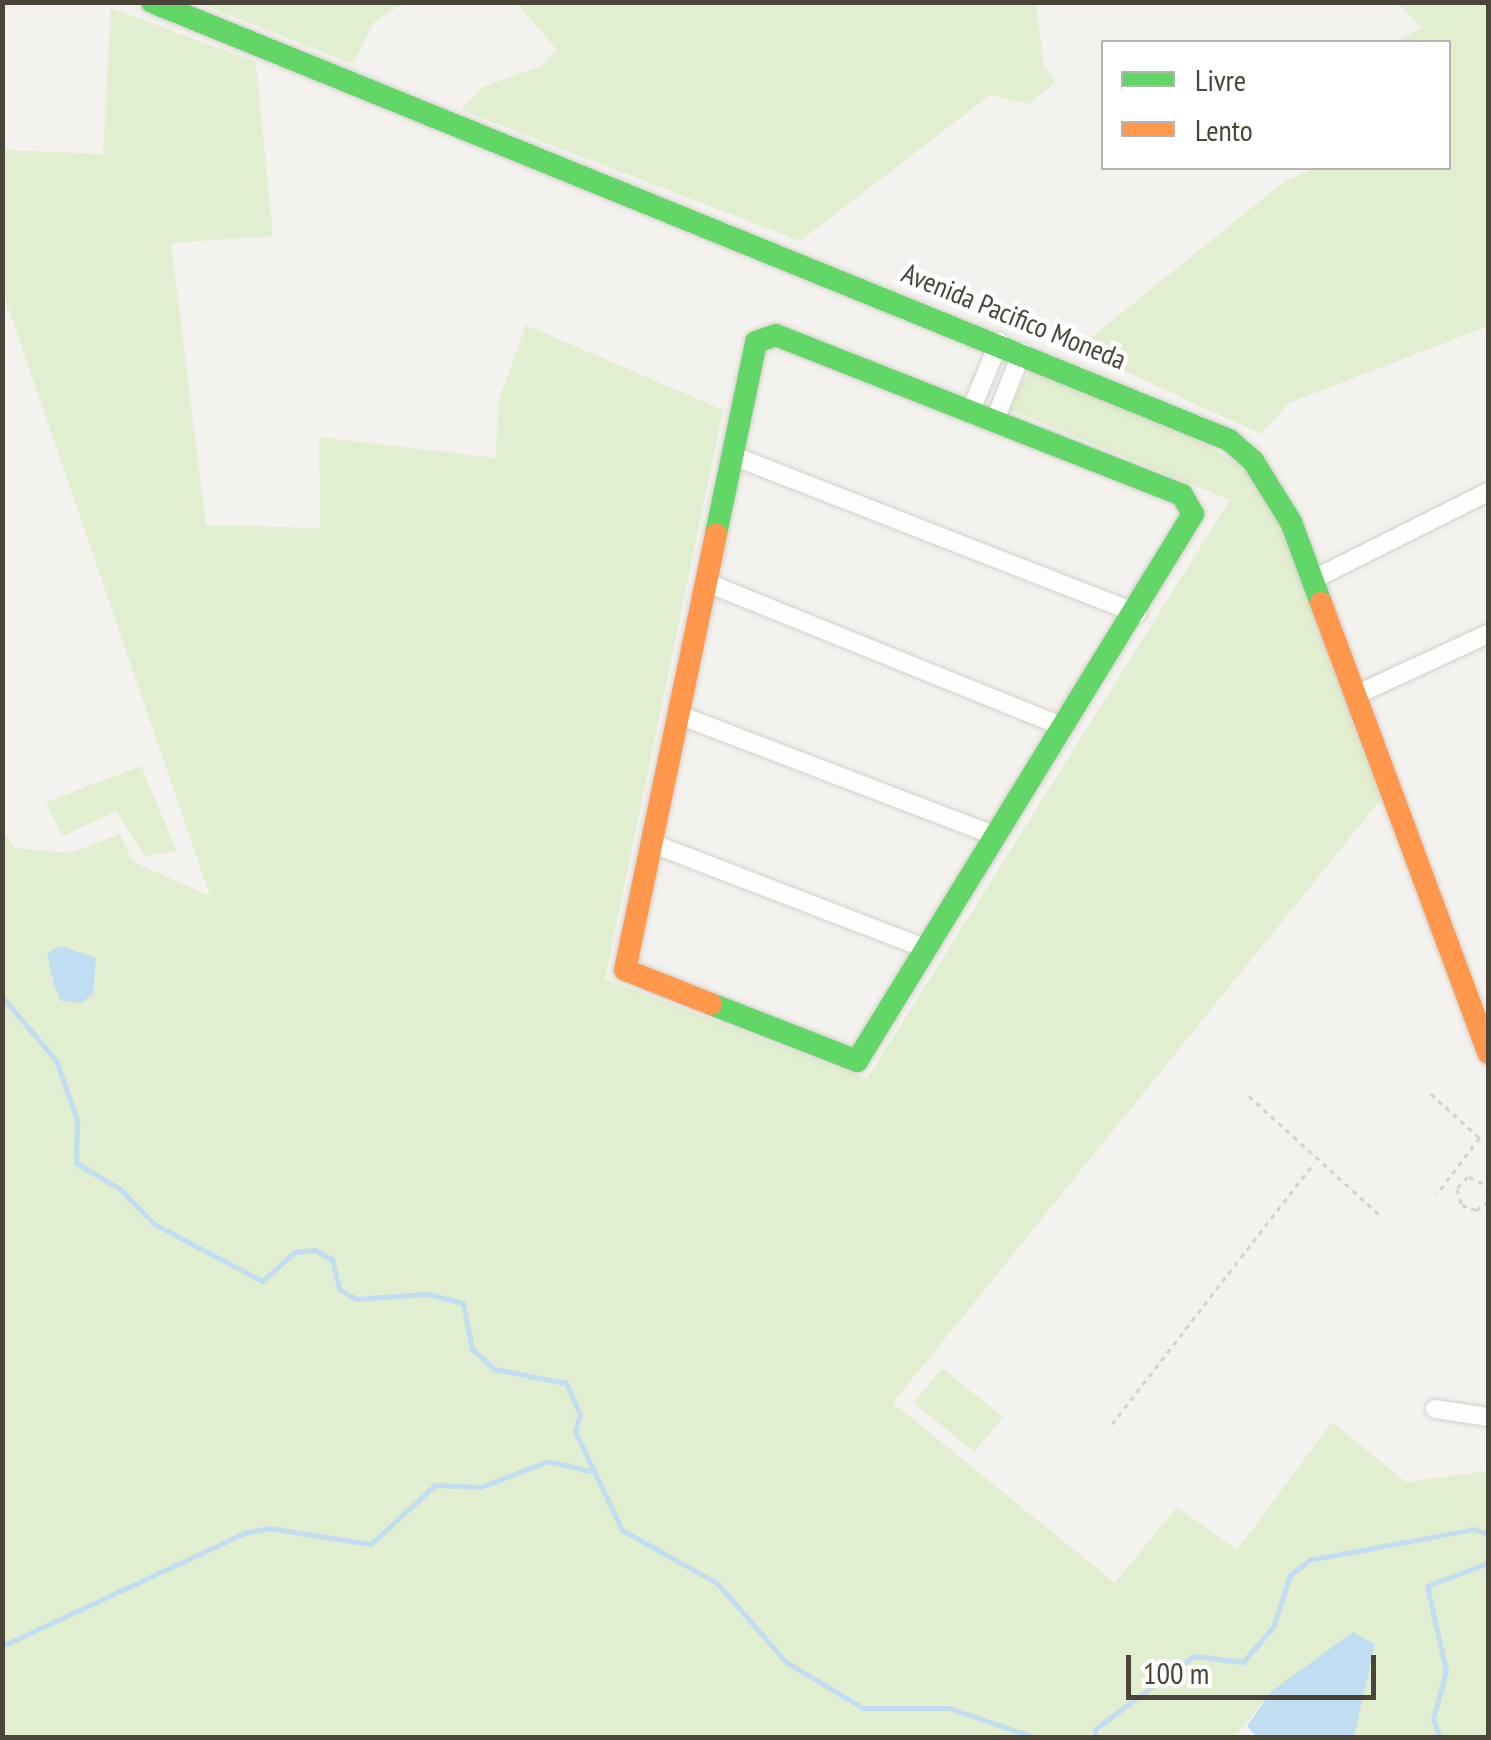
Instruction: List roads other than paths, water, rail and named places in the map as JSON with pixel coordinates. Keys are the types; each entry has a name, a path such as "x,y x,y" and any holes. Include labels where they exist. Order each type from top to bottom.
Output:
{"street":[{"name":"Avenida Pacifico Moneda","path":"152,2 999,342 1229,440 1276,492 1314,580 1488,1053"},
{"path":"768,334 996,420 1188,499 1188,530 858,1061 626,970 756,342 768,334"},
{"path":"971,410 999,342"},
{"path":"996,420 1022,352"},
{"path":"732,455 1137,613"},
{"path":"1314,580 1488,492"},
{"path":"705,582 1064,727"},
{"path":"1358,694 1488,634"},
{"path":"679,714 996,836"},
{"path":"652,843 928,949"},
{"path":"1435,1409 1488,1418"}],"water":[{"path":"61,946 96,958 93,994 81,1003 61,1001 54,985 47,953"},
{"path":"1353,1632 1375,1644 1354,1737 1257,1737 1247,1726 1272,1691"}],"waterway":[{"path":"2,997 56,1060 77,1120 76,1163 120,1189 154,1224 262,1281 295,1252 315,1250 332,1260 339,1289 356,1299 427,1294 463,1303 472,1349 494,1369 566,1383 580,1414 575,1431 622,1530 717,1583 786,1662 863,1708 949,1708 1036,1738"},
{"path":"2,1646 244,1533 268,1528 371,1544 435,1485 481,1487 548,1461 594,1472"},
{"path":"1095,1738 1095,1729 1194,1656 1243,1662 1273,1627 1290,1575 1309,1560 1474,1529 1488,1534"},
{"path":"1440,1738 1433,1719 1446,1671 1427,1586 1488,1563"}]}
